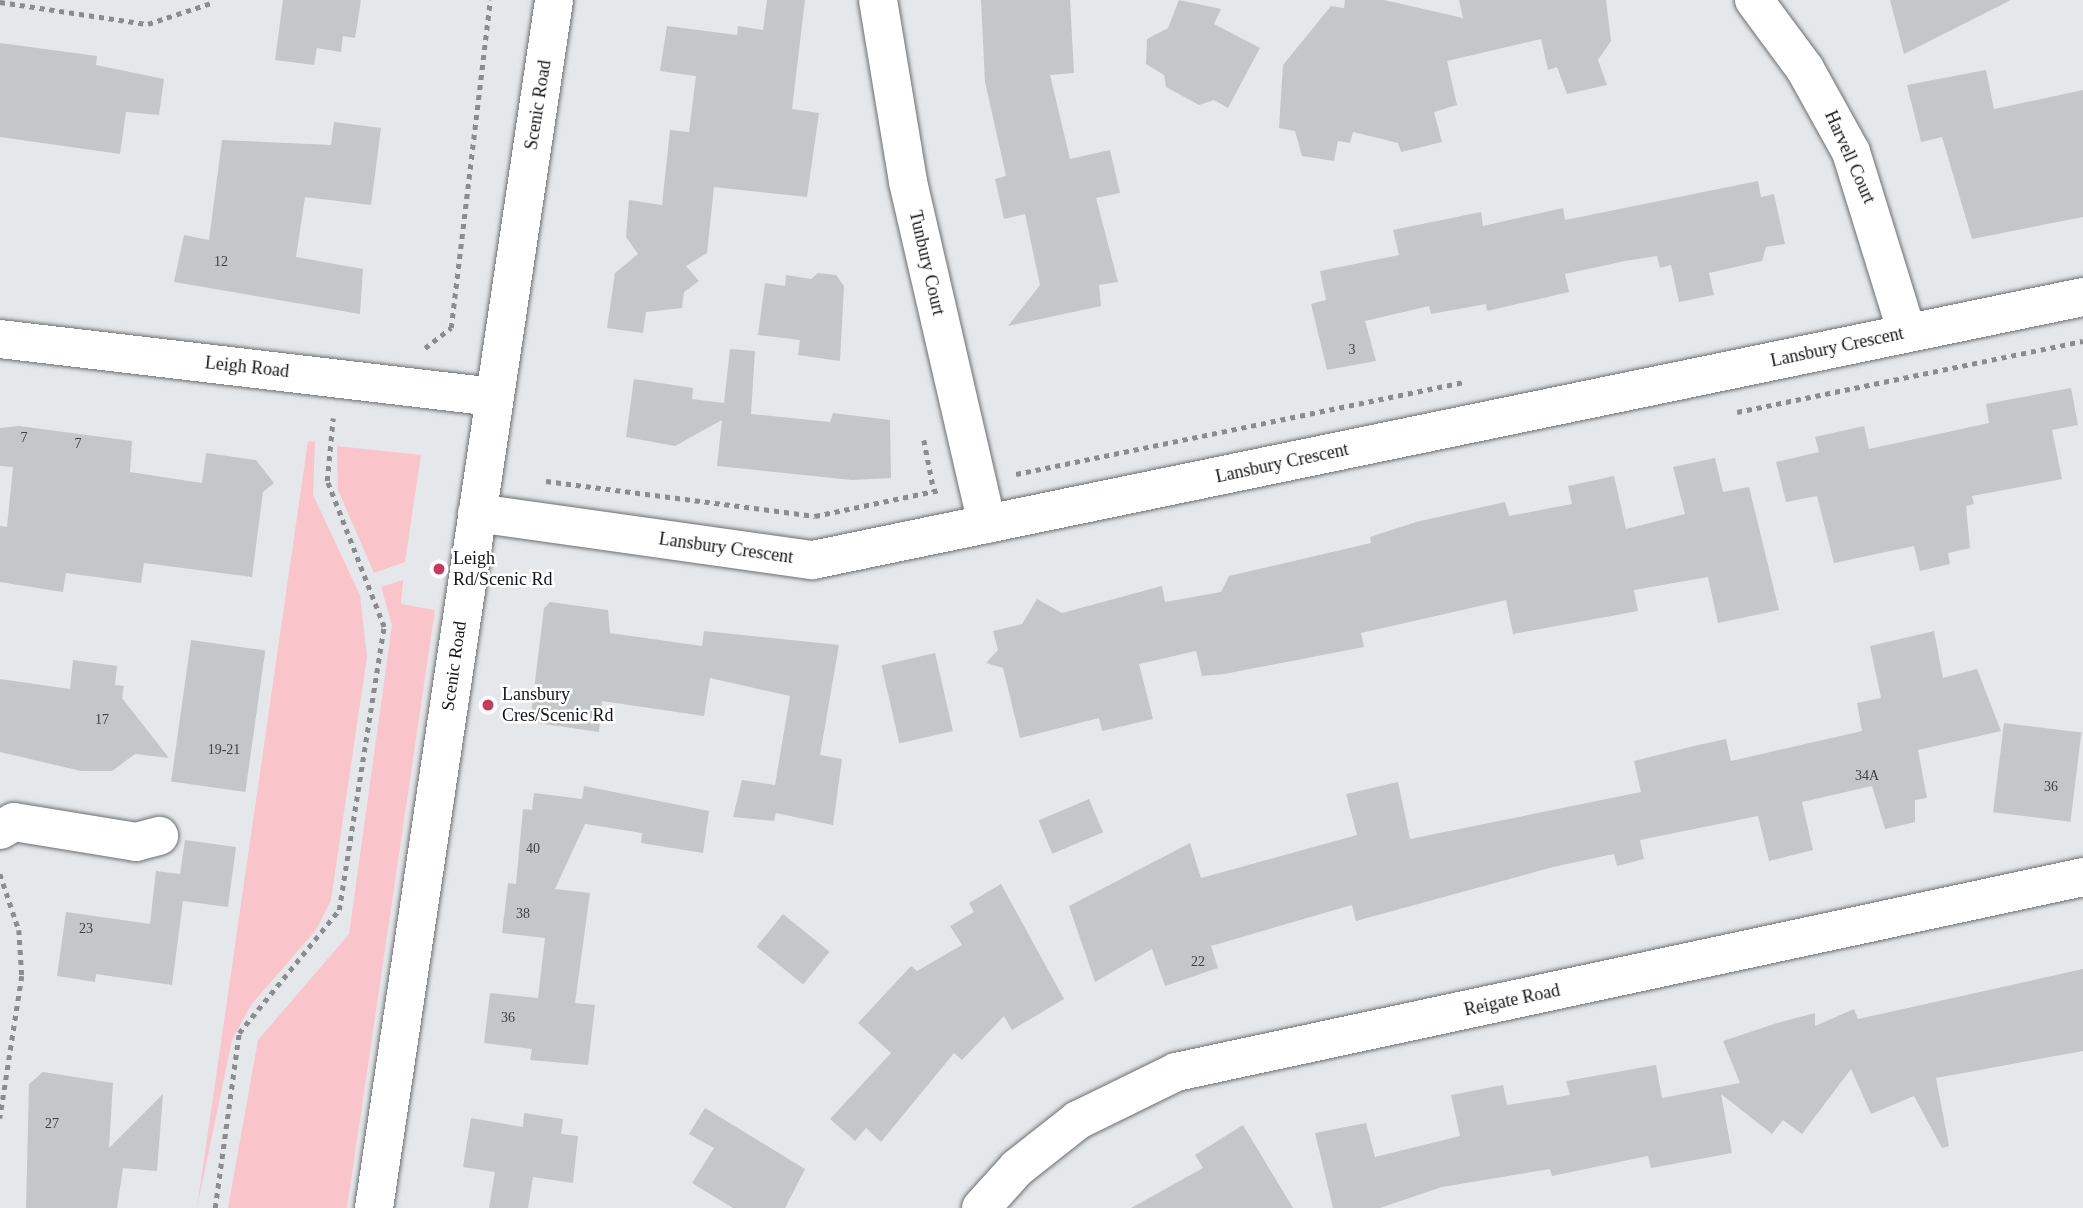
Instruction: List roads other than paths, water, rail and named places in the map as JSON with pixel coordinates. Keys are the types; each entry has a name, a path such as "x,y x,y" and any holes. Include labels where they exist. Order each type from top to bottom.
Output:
{"street":[{"name":"Scenic Road","path":"374,1208 554,0"},
{"name":"Tunbury Court","path":"878,0 908,182 987,524"},
{"name":"Harvell Court","path":"1754,0 1805,69 1851,152 1908,333"},
{"name":"Lansbury Crescent","path":"480,496 813,560 2083,297"},
{"name":"Leigh Road","path":"0,339 494,397"},
{"path":"0,830 14,822 136,842 159,836"},
{"name":"Reigate Road","path":"981,1208 1017,1168 1078,1120 1176,1072 2083,877"}],"place":[{"name":"Leigh Rd/Scenic Rd","path":"439,569"},
{"name":"Lansbury Cres/Scenic Rd","path":"488,705"}]}
